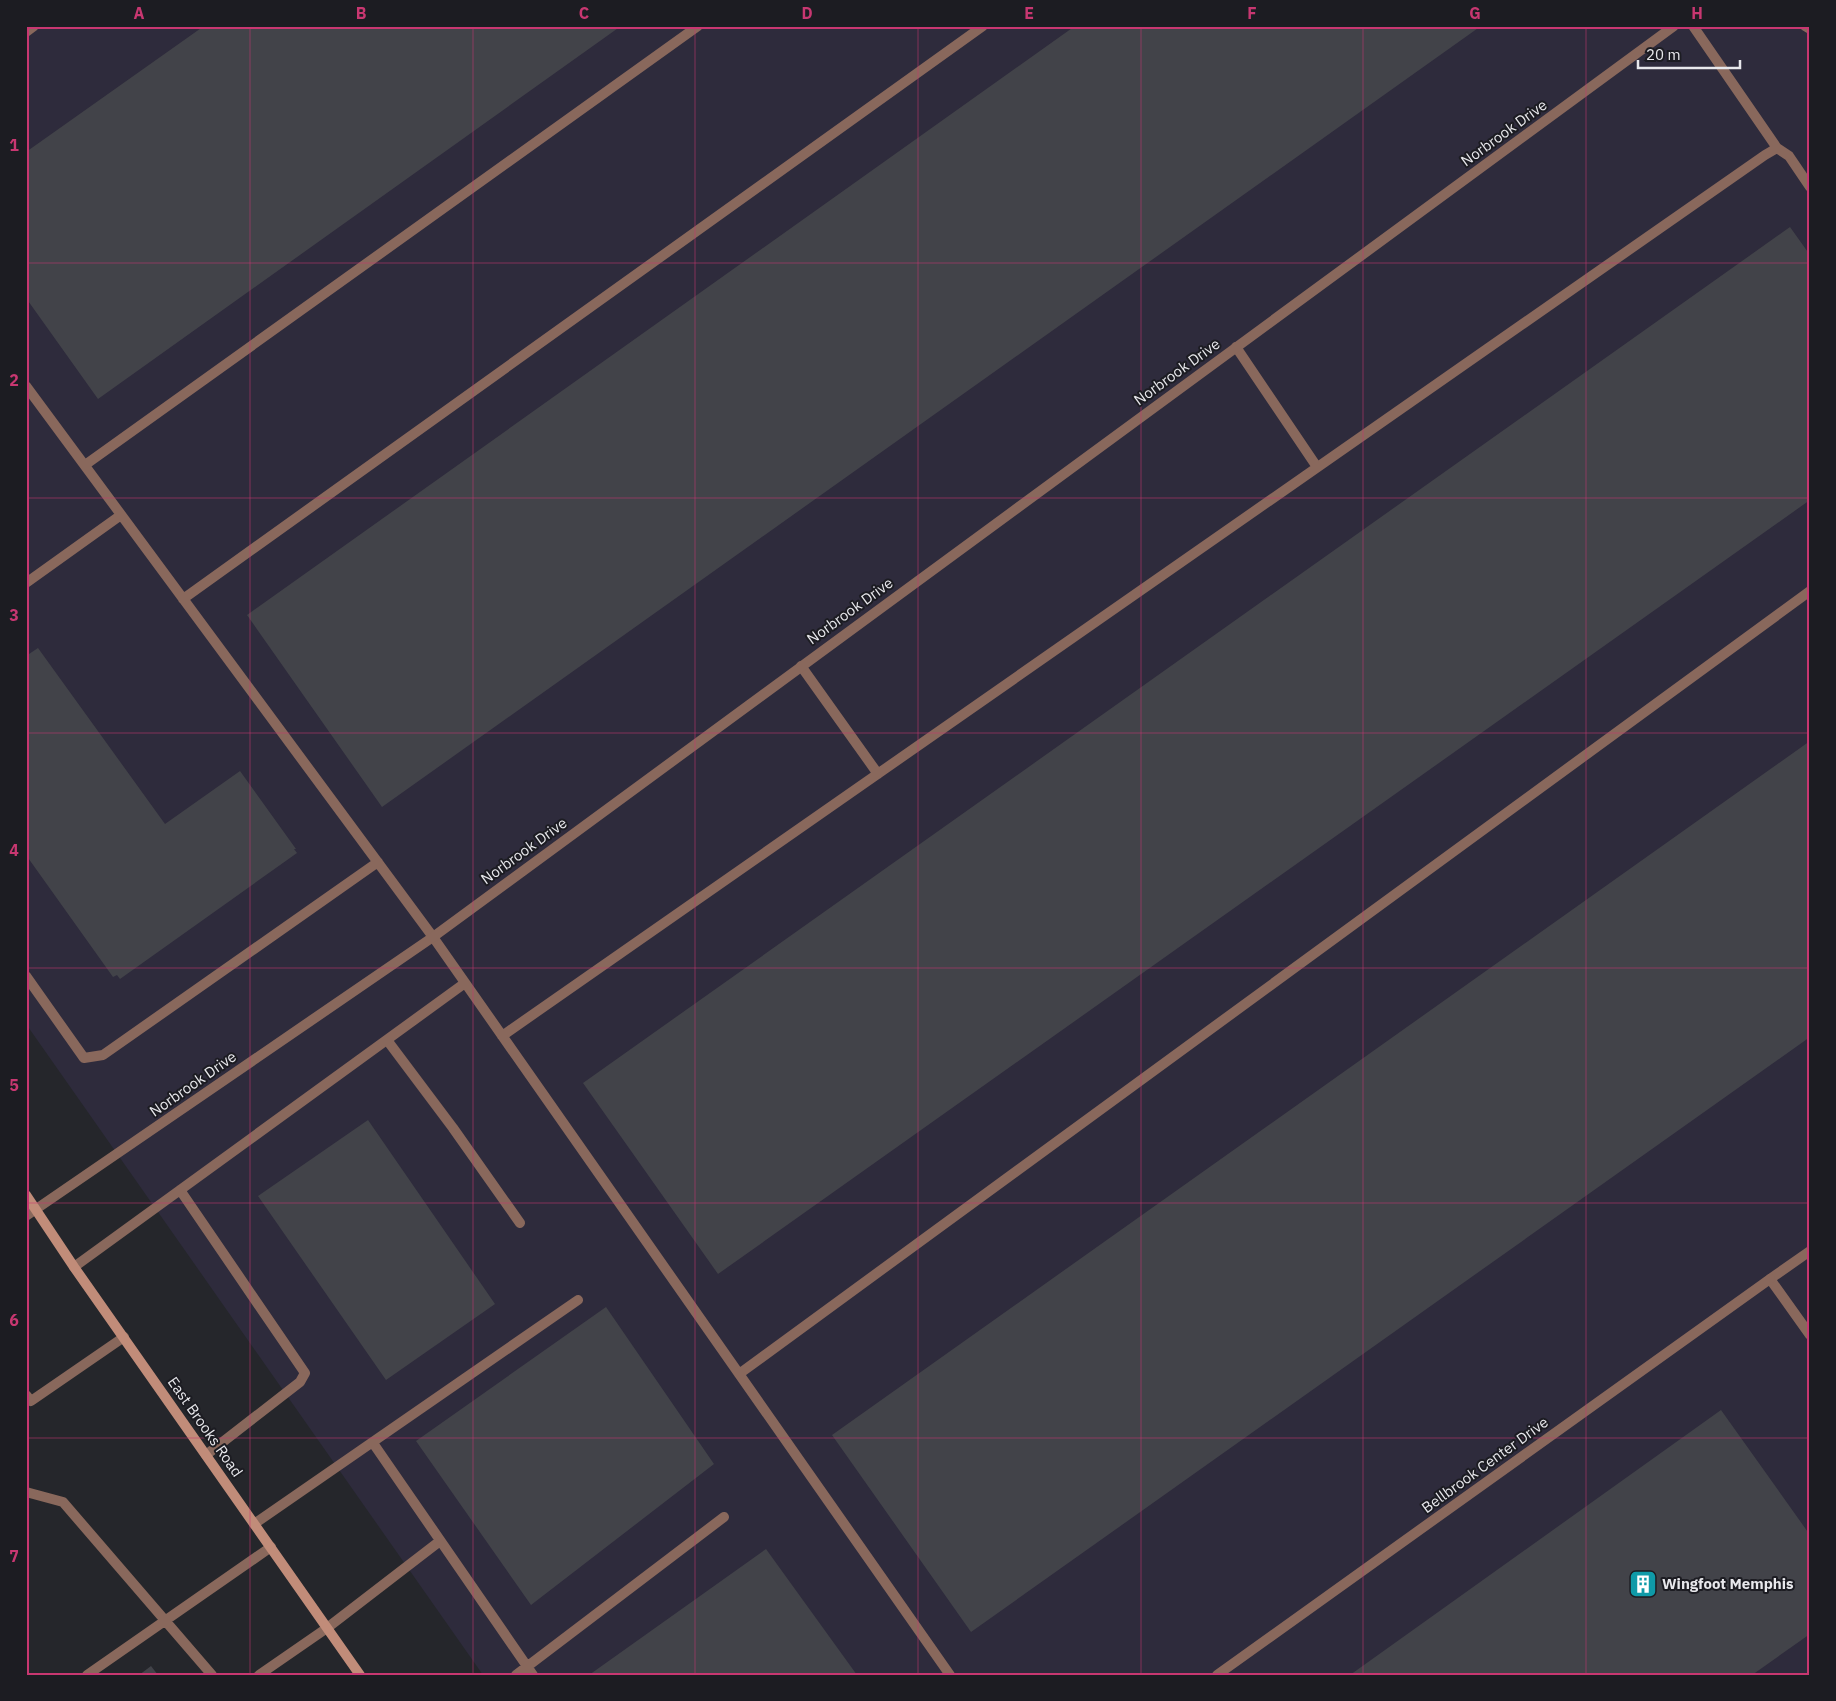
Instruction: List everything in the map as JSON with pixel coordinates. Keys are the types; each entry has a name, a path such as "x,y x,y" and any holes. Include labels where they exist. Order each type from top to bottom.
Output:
{"main road":[{"name":"East Brooks Road","path":"26,1195 74,1267 360,1675"}],"street":[{"path":"26,32 34,26"},
{"path":"85,465 698,26"},
{"path":"183,599 982,26"},
{"name":"Norbrook Drive","path":"26,1216 432,937 1674,26"},
{"path":"1693,26 1777,148 1789,156 1810,187"},
{"path":"1805,26 1810,29"},
{"path":"502,1036 1777,148"},
{"path":"1236,347 1318,467"},
{"path":"26,386 378,862 465,983 950,1675"},
{"path":"26,583 121,515"},
{"path":"739,1374 1810,591"},
{"path":"801,666 878,774"},
{"path":"26,976 84,1058 102,1056 378,862"},
{"path":"74,1267 465,983"},
{"path":"387,1040 520,1223"},
{"path":"180,1190 305,1373 300,1382 206,1455"},
{"name":"Bellbrook Center Drive","path":"1217,1675 1810,1251"},
{"path":"1770,1279 1810,1335"},
{"path":"254,1524 578,1300"},
{"path":"26,1394 31,1401 124,1337"},
{"path":"372,1443 530,1671"},
{"path":"26,1492 63,1502 212,1675"},
{"path":"516,1675 530,1671 724,1517"},
{"path":"259,1675 327,1628 440,1541"},
{"path":"87,1675 271,1547"}],"shaded area":[{"path":"26,26 1810,26 1810,1675 483,1675 26,1024"}],"building":[{"path":"204,26 621,26 98,399 26,298 26,152"},
{"path":"1075,26 1481,26 382,807 247,615"},
{"path":"1790,227 1810,255 1810,500 718,1274 583,1083"},
{"path":"38,648 165,824 240,771 297,853 120,979 117,975 113,977 26,855 26,656"},
{"path":"1810,741 1810,1037 971,1632 832,1435"},
{"path":"368,1120 495,1304 386,1380 258,1196"},
{"path":"606,1307 714,1464 531,1605 416,1441"},
{"name":"Wingfoot Memphis","path":"1721,1410 1810,1535 1810,1634 1752,1675 1350,1675"},
{"path":"766,1549 857,1675 589,1675"},
{"path":"151,1666 158,1675 139,1675"}],"place":[{"name":"Wingfoot Memphis","path":"1643,1584"}]}
